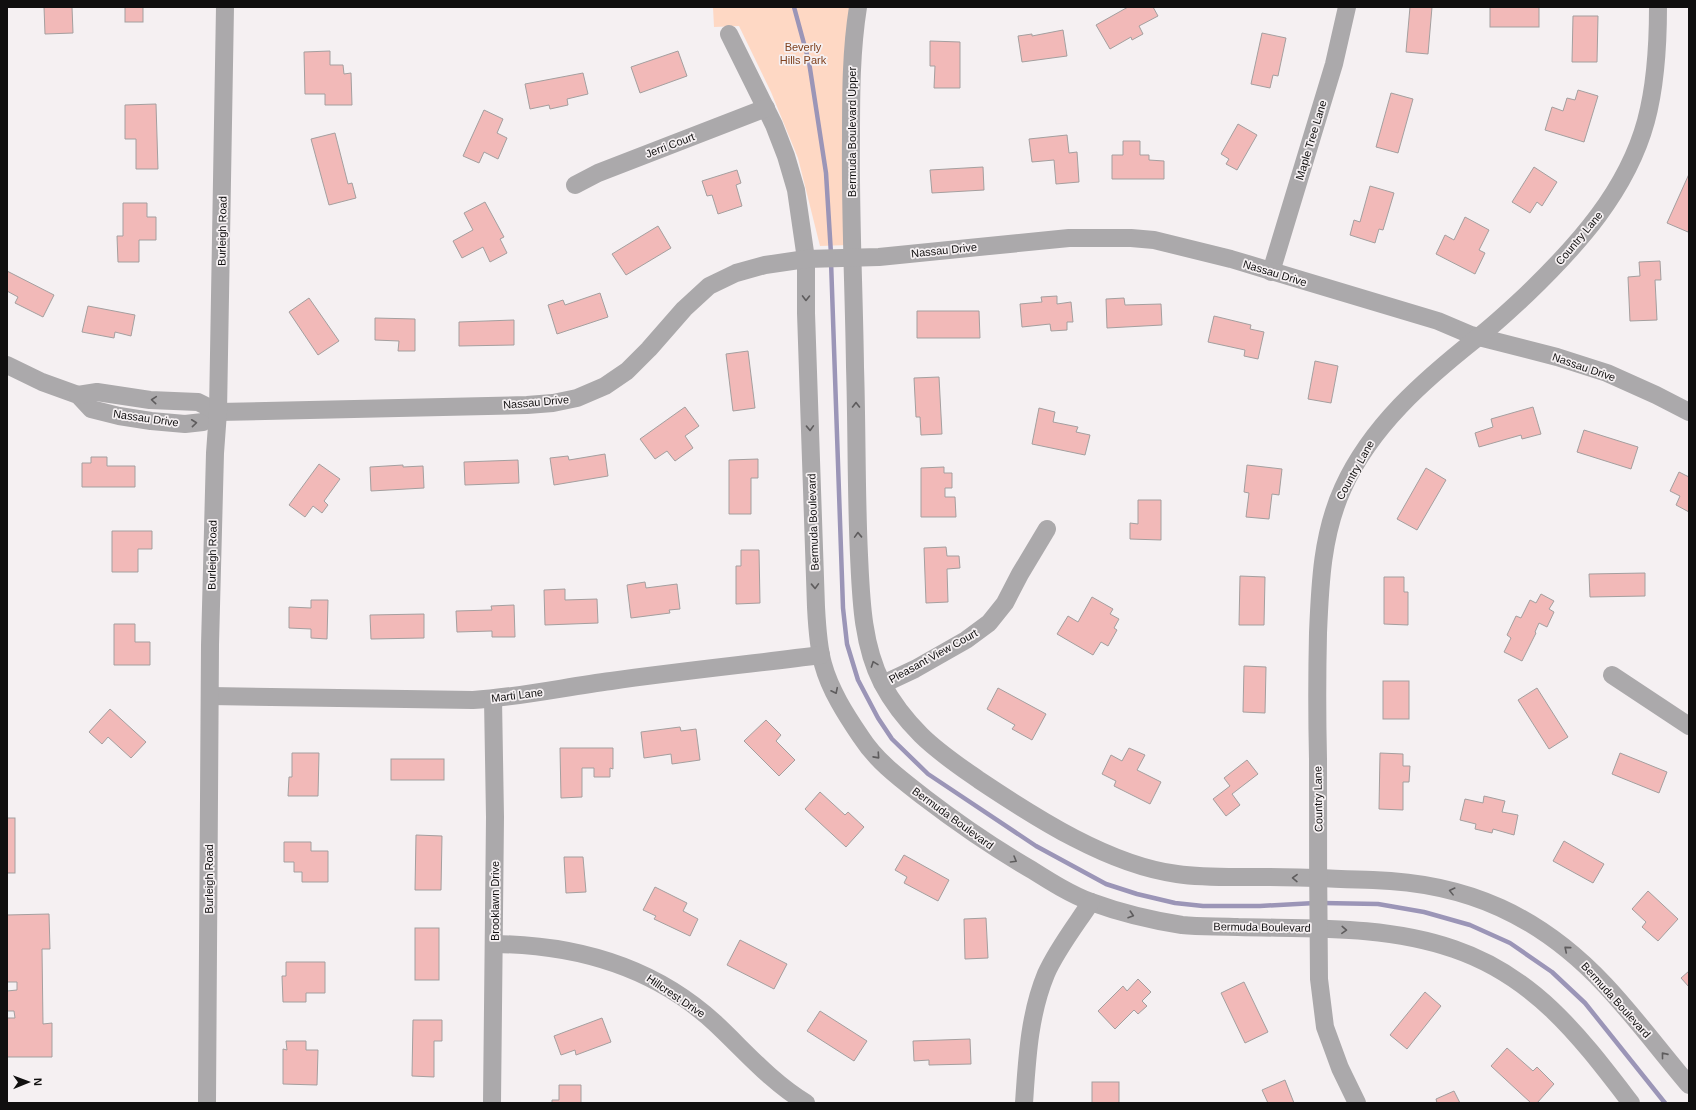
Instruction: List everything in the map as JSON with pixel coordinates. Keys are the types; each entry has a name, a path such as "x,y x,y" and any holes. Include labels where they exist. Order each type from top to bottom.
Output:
{"street":[{"name":"Burleigh Road","path":"207,1103 210,696 215,453 218,412 225,7"},
{"name":"Bermuda Boulevard Upper","path":"848,258 852,60 858,7"},
{"name":"Maple Tree Lane","path":"1271,272 1334,64 1348,7"},
{"name":"Country Lane","path":"1357,1103 1340,1068 1325,1027 1319,979 1317,671 1322,569 1330,522 1344,486 1372,439 1414,392 1479,337 1551,271 1575,246 1608,202 1625,175 1645,124 1651,98 1656,64 1658,7"},
{"name":"Bermuda Boulevard","path":"729,34 766,108 786,156 815,259 806,312 816,607 823,664 843,708 862,740 888,769 958,824 999,851 1068,892 1091,902 1146,919 1186,925 1319,921 1348,930 1404,936 1454,949 1477,958 1525,986 1569,1025 1631,1103"},
{"name":"Jerri Court","path":"575,185 598,172 766,108"},
{"name":"Nassau Drive","path":"7,365 42,382 78,395 91,409 151,421 185,424 203,422 218,412 527,405 553,403 577,398 605,386 627,371 649,349 684,308 709,286 736,273 765,265 815,259 879,257 1069,238 1131,238 1180,246 1232,259 1271,272 1438,321 1479,337 1515,345 1607,373 1689,412"},
{"name":"Bermuda Boulevard","path":"848,258 856,389 856,440 861,586 865,626 873,660 883,684 899,710 922,736 952,761 998,792 1065,832 1110,855 1143,867 1177,874 1319,886 1380,880 1418,884 1453,890 1484,900 1516,914 1532,923 1557,941 1605,985 1689,1085"},
{"name":"Pleasant View Court","path":"883,684 915,669 966,640 989,623 1005,603 1020,574 1048,528"},
{"name":"Marti Lane","path":"210,696 508,698 684,671 821,655"},
{"path":"1612,675 1689,726"},
{"name":"Brooklawn Drive","path":"492,1103 495,817 493,699"},
{"path":"1024,1103 1028,1045 1039,994 1046,974 1091,902"},
{"name":"Hillcrest Drive","path":"494,944 520,944 580,954 616,963 640,972 691,1003 714,1022 765,1073 806,1103"}],"green space":[{"name":"Beverly Hills Park","path":"713,7 852,7 848,245 820,246 798,158 771,92 739,26 714,27"}],"building":[{"path":"44,7 72,7 73,33 45,34"},
{"path":"125,7 143,7 143,22 125,22"},
{"path":"1128,7 1153,7 1158,16 1139,26 1143,34 1132,40 1131,37 1110,49 1096,25"},
{"path":"1410,7 1432,7 1428,54 1406,52"},
{"path":"1490,7 1539,7 1539,27 1490,27"},
{"path":"1573,16 1598,16 1597,62 1572,62"},
{"path":"1063,30 1067,56 1022,62 1018,36 1032,34 1032,36"},
{"path":"1262,33 1286,38 1278,76 1273,75 1270,88 1251,84"},
{"path":"930,41 960,42 960,88 934,88 935,66 930,66"},
{"path":"330,51 330,65 343,65 344,74 351,73 352,105 325,105 325,94 305,94 304,52"},
{"path":"678,51 687,76 640,93 631,67"},
{"path":"583,73 588,94 567,99 568,105 550,109 549,105 530,109 525,84"},
{"path":"1578,90 1598,96 1584,142 1545,130 1552,107 1563,111 1567,98 1575,100"},
{"path":"1391,93 1413,99 1398,153 1376,147"},
{"path":"156,104 158,169 136,169 136,139 125,139 125,105"},
{"path":"484,110 503,119 497,133 507,138 498,159 484,152 479,163 463,156"},
{"path":"1238,124 1257,135 1237,170 1226,164 1229,159 1221,154"},
{"path":"335,133 348,184 352,183 356,198 329,205 311,139"},
{"path":"1067,135 1069,153 1077,152 1079,182 1056,184 1054,160 1032,162 1029,139"},
{"path":"1123,141 1140,141 1140,155 1149,155 1149,160 1164,161 1164,179 1112,179 1112,155 1123,155"},
{"path":"983,167 984,190 932,193 930,170"},
{"path":"1534,167 1557,182 1542,206 1537,202 1530,213 1512,202"},
{"path":"737,170 741,183 736,185 742,206 718,214 712,195 707,196 702,181"},
{"path":"1689,174 1689,230 1688,232 1667,223"},
{"path":"1370,186 1394,193 1383,230 1379,229 1375,243 1350,235 1354,220 1360,222"},
{"path":"485,202 504,237 500,239 507,253 490,262 483,247 462,258 453,241 473,230 464,213"},
{"path":"123,203 147,203 147,217 156,217 156,240 139,240 139,262 118,262 117,236 123,236"},
{"path":"1465,217 1489,230 1479,250 1485,253 1475,274 1436,254 1445,235 1454,240"},
{"path":"658,226 671,248 626,275 612,254"},
{"path":"1660,261 1661,280 1655,280 1657,320 1630,321 1628,277 1640,276 1639,262"},
{"path":"7,271 54,295 43,317 15,303 18,297 7,291"},
{"path":"600,293 608,317 557,334 548,305 563,300 565,305"},
{"path":"1057,296 1057,304 1071,302 1073,322 1067,322 1067,330 1051,331 1050,324 1022,327 1020,304 1042,302 1041,297"},
{"path":"309,298 339,341 318,355 289,312"},
{"path":"1124,298 1125,305 1161,304 1162,325 1107,328 1106,299"},
{"path":"88,306 135,315 131,336 115,332 114,338 82,332"},
{"path":"917,311 979,311 980,338 917,338"},
{"path":"1214,316 1251,325 1250,329 1264,332 1258,359 1244,356 1245,350 1208,342"},
{"path":"375,318 415,319 415,351 398,351 399,341 375,340"},
{"path":"514,320 514,345 459,346 459,322"},
{"path":"748,351 755,408 733,411 726,354"},
{"path":"1315,361 1338,366 1331,403 1308,399"},
{"path":"939,377 942,434 921,435 920,417 916,417 914,378"},
{"path":"685,407 699,426 685,436 693,448 675,461 667,451 655,459 640,439"},
{"path":"1533,407 1541,434 1522,439 1521,435 1479,447 1475,433 1493,427 1491,419"},
{"path":"1039,408 1055,412 1053,422 1078,427 1076,432 1090,435 1085,455 1032,444"},
{"path":"1584,430 1638,447 1631,469 1577,452"},
{"path":"605,454 608,476 554,485 550,458 568,456 569,460"},
{"path":"91,457 107,457 107,466 135,466 135,487 82,487 82,463 91,463"},
{"path":"758,459 758,478 751,478 751,514 729,514 729,460"},
{"path":"518,460 519,483 465,485 464,462"},
{"path":"319,464 340,479 324,501 328,505 322,513 313,506 305,517 289,505"},
{"path":"403,465 403,467 423,466 424,488 371,491 370,467"},
{"path":"1247,465 1282,469 1279,495 1272,494 1269,519 1246,517 1249,493 1244,492"},
{"path":"944,467 944,473 952,473 952,488 945,488 945,497 955,497 956,517 921,517 921,468"},
{"path":"1426,468 1446,480 1417,530 1397,519"},
{"path":"1679,472 1689,477 1689,512 1676,505 1680,496 1670,491"},
{"path":"1138,500 1161,500 1161,540 1130,539 1130,523 1138,524"},
{"path":"112,531 152,531 152,549 138,549 138,572 112,572"},
{"path":"946,547 947,556 959,556 960,568 947,569 948,602 926,603 924,548"},
{"path":"741,550 759,550 760,603 736,604 736,566 741,566"},
{"path":"1645,573 1645,596 1590,597 1589,574"},
{"path":"1240,576 1265,577 1264,625 1239,625"},
{"path":"1384,577 1404,577 1404,592 1408,592 1408,625 1384,624"},
{"path":"645,582 646,588 677,584 680,609 669,610 670,613 631,618 627,585"},
{"path":"565,589 565,600 597,599 598,623 545,625 544,590"},
{"path":"1541,594 1554,601 1549,609 1554,612 1547,627 1539,623 1535,632 1536,633 1522,661 1504,652 1511,638 1507,635 1516,616 1521,618 1530,600 1536,603"},
{"path":"1092,597 1113,609 1110,614 1119,619 1114,628 1117,630 1108,646 1101,642 1093,655 1057,634 1068,616 1078,622"},
{"path":"311,600 328,600 327,639 311,638 311,629 289,628 289,607 311,608"},
{"path":"514,605 515,637 492,637 492,631 457,632 456,611 492,610 491,606"},
{"path":"424,614 424,638 371,639 370,615"},
{"path":"114,624 135,624 135,642 150,642 150,665 114,665"},
{"path":"1244,666 1266,667 1265,713 1243,712"},
{"path":"1383,681 1409,681 1409,719 1383,719"},
{"path":"998,688 1046,714 1032,740 1012,729 1015,725 987,709"},
{"path":"1537,688 1568,737 1549,749 1518,700"},
{"path":"110,709 146,742 131,758 108,737 102,744 89,732"},
{"path":"766,720 781,735 776,741 795,760 779,776 744,741"},
{"path":"680,727 681,731 696,729 700,760 672,764 671,754 644,758 641,732"},
{"path":"560,748 613,748 613,769 610,768 610,777 594,777 594,768 582,768 582,797 561,798"},
{"path":"1129,748 1145,755 1137,770 1161,782 1150,804 1114,786 1116,781 1102,774 1111,755 1122,761"},
{"path":"292,753 319,753 318,796 288,796 289,777 292,777"},
{"path":"1380,753 1403,754 1403,766 1410,766 1409,782 1403,782 1403,810 1379,809"},
{"path":"1620,753 1667,772 1659,793 1612,774"},
{"path":"391,759 444,759 444,780 391,780"},
{"path":"1247,760 1258,774 1232,794 1240,805 1226,816 1213,799 1230,786 1224,778"},
{"path":"820,792 845,815 848,812 864,827 846,847 805,809"},
{"path":"1484,796 1505,801 1502,812 1518,815 1514,835 1493,829 1492,833 1475,829 1476,824 1460,820 1465,799 1483,803"},
{"path":"7,818 15,818 15,873 7,873"},
{"path":"416,835 442,836 441,890 415,890"},
{"path":"1564,841 1604,864 1593,883 1553,861"},
{"path":"284,842 311,842 311,851 328,851 328,882 302,882 302,872 294,872 294,862 284,862"},
{"path":"904,855 949,880 938,901 904,883 907,877 895,870"},
{"path":"564,857 583,857 586,892 566,893"},
{"path":"655,887 687,903 683,911 698,919 690,936 654,919 656,916 643,910"},
{"path":"1648,891 1678,919 1658,941 1642,927 1646,922 1632,909"},
{"path":"49,914 50,949 42,949 43,1024 52,1023 52,1057 7,1057 7,1018 15,1018 14,1011 7,1011 7,991 17,990 17,982 7,982 7,915"},
{"path":"986,918 988,958 965,959 964,919"},
{"path":"415,928 439,928 439,980 415,980"},
{"path":"740,940 787,964 774,989 727,965"},
{"path":"286,962 325,962 325,993 306,993 306,1002 283,1002 282,976 286,976"},
{"path":"1689,971 1689,987 1681,978"},
{"path":"1138,979 1151,992 1142,1001 1147,1006 1138,1014 1134,1010 1115,1029 1098,1011 1123,986 1127,991"},
{"path":"1244,982 1268,1032 1245,1043 1221,993"},
{"path":"1425,992 1441,1006 1407,1049 1390,1035"},
{"path":"820,1011 867,1041 854,1061 807,1031"},
{"path":"602,1018 611,1042 576,1055 575,1050 561,1055 554,1036"},
{"path":"413,1020 442,1020 442,1041 434,1041 434,1077 412,1076"},
{"path":"970,1039 971,1064 929,1065 929,1060 914,1061 913,1041"},
{"path":"286,1041 306,1041 306,1050 318,1050 317,1085 283,1084 283,1049 287,1050"},
{"path":"1507,1048 1533,1071 1537,1067 1554,1084 1537,1103 1531,1103 1491,1066"},
{"path":"1285,1080 1294,1103 1268,1103 1262,1090"},
{"path":"1092,1082 1119,1082 1119,1103 1092,1103"},
{"path":"559,1085 581,1085 581,1103 552,1103 552,1100 559,1100"},
{"path":"1454,1091 1460,1103 1437,1103 1436,1099"}],"waterway":[{"path":"794,7 809,62 826,173 831,254"},
{"path":"831,261 843,608 847,644 858,680 878,718 892,739 928,774 1036,846 1106,884 1137,894 1175,903 1203,906 1260,906 1315,903"},
{"path":"1322,903 1378,904 1424,912 1470,925 1510,943 1552,972 1585,1003 1665,1103"}]}
